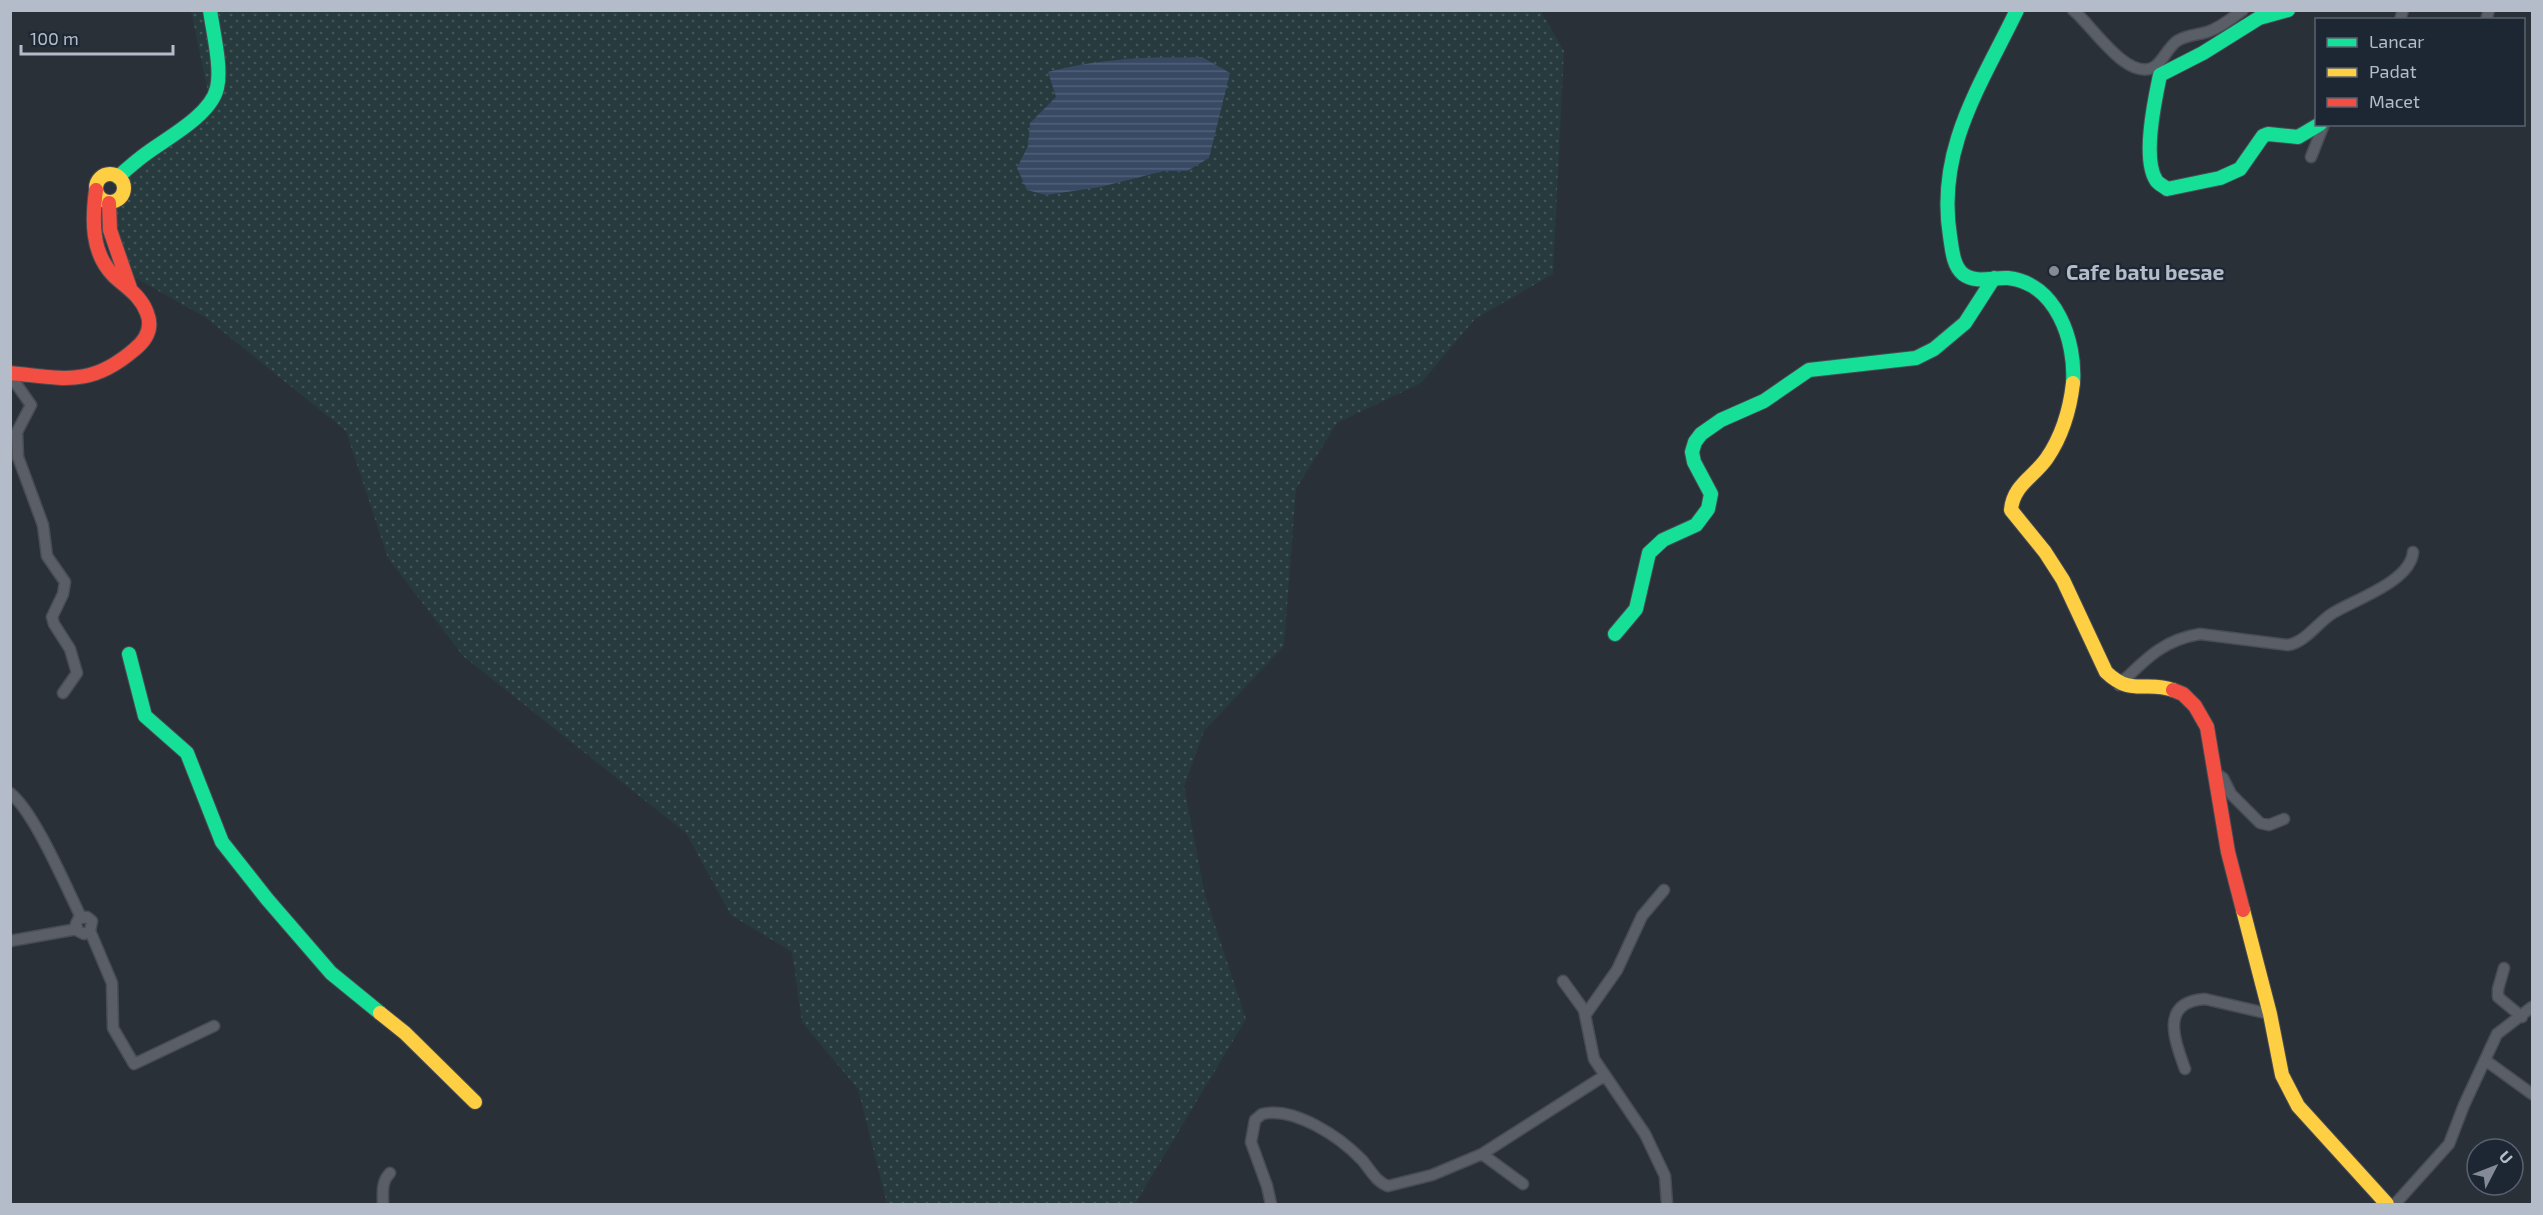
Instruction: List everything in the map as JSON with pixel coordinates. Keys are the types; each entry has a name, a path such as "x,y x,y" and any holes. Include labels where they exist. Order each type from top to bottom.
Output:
{"street":[{"path":"118,177 144,155 191,122 212,101 217,89 218,78 210,10"},
{"path":"2017,10 1956,137 1948,162 1945,190 1950,240 1958,269 1967,277 2018,279 2040,289 2058,313 2074,363 2074,378 2058,441 2043,465 2015,490 2011,506 2013,514 2045,552 2063,580 2106,672 2119,685 2171,688 2186,693 2201,713 2207,727 2228,852 2270,1014 2276,1055 2282,1075 2298,1106 2387,1204"},
{"path":"2073,10 2084,18 2112,53 2140,68 2157,71 2203,52 2259,18 2288,10"},
{"path":"2243,10 2210,31 2178,40 2157,71 2152,111 2152,168 2157,181 2167,189 2220,178 2240,169 2263,136 2268,134 2298,137 2318,126"},
{"path":"2311,156 2321,126"},
{"path":"10,374 85,378 107,369 144,341 150,325 143,304 130,288 109,270 98,249 93,225 96,190 97,182 103,176 111,174 118,177 124,184 123,194 118,200 109,202 100,198 96,190"},
{"path":"109,202 110,230 130,288"},
{"path":"1615,634 1635,610 1646,559 1652,548 1662,540 1690,531 1707,513 1712,494 1695,463 1692,452 1696,440 1710,427 1764,401 1800,374 1809,370 1916,358 1934,349 1951,337 1965,322 1994,278"},
{"path":"10,374 31,405 16,437 18,457 43,525 47,556 65,582 63,594 52,617 70,649 77,673 63,693"},
{"path":"2119,685 2160,648 2186,636 2200,634 2288,645 2296,643 2334,612 2365,597 2399,575 2410,563 2413,552"},
{"path":"129,654 145,716 187,753 222,842 331,973 405,1033 475,1102"},
{"path":"2215,773 2223,778 2231,794 2260,823 2269,825 2284,819"},
{"path":"10,793 22,804 34,824 81,917"},
{"path":"1586,1014 1617,970 1642,916 1664,890"},
{"path":"77,929 76,922 81,917 87,916 92,921 90,932 112,983 113,1028 135,1064 214,1026"},
{"path":"10,941 77,929 84,934 90,932"},
{"path":"2504,968 2498,997 2522,1017"},
{"path":"1563,981 1586,1014 1594,1059 1645,1134 1665,1176 1667,1204"},
{"path":"2185,1069 2172,1023 2177,1011 2185,1004 2205,999 2270,1014"},
{"path":"2395,1204 2449,1144 2497,1034 2522,1017 2532,1007"},
{"path":"2485,1060 2532,1094"},
{"path":"1271,1204 1268,1186 1251,1142 1255,1120 1262,1114 1289,1113 1306,1120 1353,1152 1380,1182 1388,1186 1432,1175 1482,1154 1604,1076"},
{"path":"1482,1154 1523,1184"},
{"path":"383,1204 384,1180 390,1173"}],"green space":[{"path":"1540,10 1564,51 1553,274 1475,319 1421,383 1337,423 1296,489 1284,646 1204,731 1184,787 1205,895 1246,1019 1135,1204 887,1204 858,1089 802,1022 792,952 731,915 686,833 463,656 388,558 346,431 205,317 116,267 101,232 128,177 211,106 191,11"}],"water":[{"path":"1202,57 1230,73 1209,158 1187,171 1164,171 1100,187 1046,195 1027,190 1017,168 1028,146 1030,123 1056,97 1048,72 1117,60"}],"traffic: fast":[{"path":"118,177 187,125 213,98 217,88 218,70 210,10"},
{"path":"2017,10 1976,92 1956,146 1949,175 1947,204 1951,246 1957,267 1968,277 1973,279 2008,278 2025,282 2050,302 2060,317 2071,350 2073,383"},
{"path":"2288,10 2259,18 2203,53 2160,75 2151,128 2152,170 2157,181 2167,189 2220,178 2240,169 2263,136 2268,134 2298,137 2317,126"},
{"path":"1615,634 1636,609 1649,553 1663,540 1696,525 1708,509 1711,494 1694,462 1692,452 1701,434 1721,420 1764,401 1809,370 1916,358 1934,349 1965,323 1994,278"},
{"path":"129,654 145,716 187,753 222,842 267,899 331,973 380,1013"}],"traffic: slow":[{"path":"110,174 120,178 124,188 120,198 110,202 100,198 96,188 100,178 110,174"},
{"path":"2073,383 2070,403 2057,441 2042,465 2020,488 2011,510 2045,552 2063,580 2106,672 2115,680 2131,686 2154,686 2173,690"},
{"path":"2243,910 2270,1014 2282,1075 2298,1106 2387,1204"},
{"path":"380,1013 405,1033 475,1102"}],"traffic: jam":[{"path":"10,373 61,378 90,375 119,361 145,338 149,329 149,318 144,307 137,297 106,267 97,247 94,224 96,190"},
{"path":"109,203 110,230 130,288"},
{"path":"2173,690 2183,694 2195,706 2207,727 2228,852 2243,910"}],"place":[{"name":"Cafe batu besae","path":"2054,271"}]}
